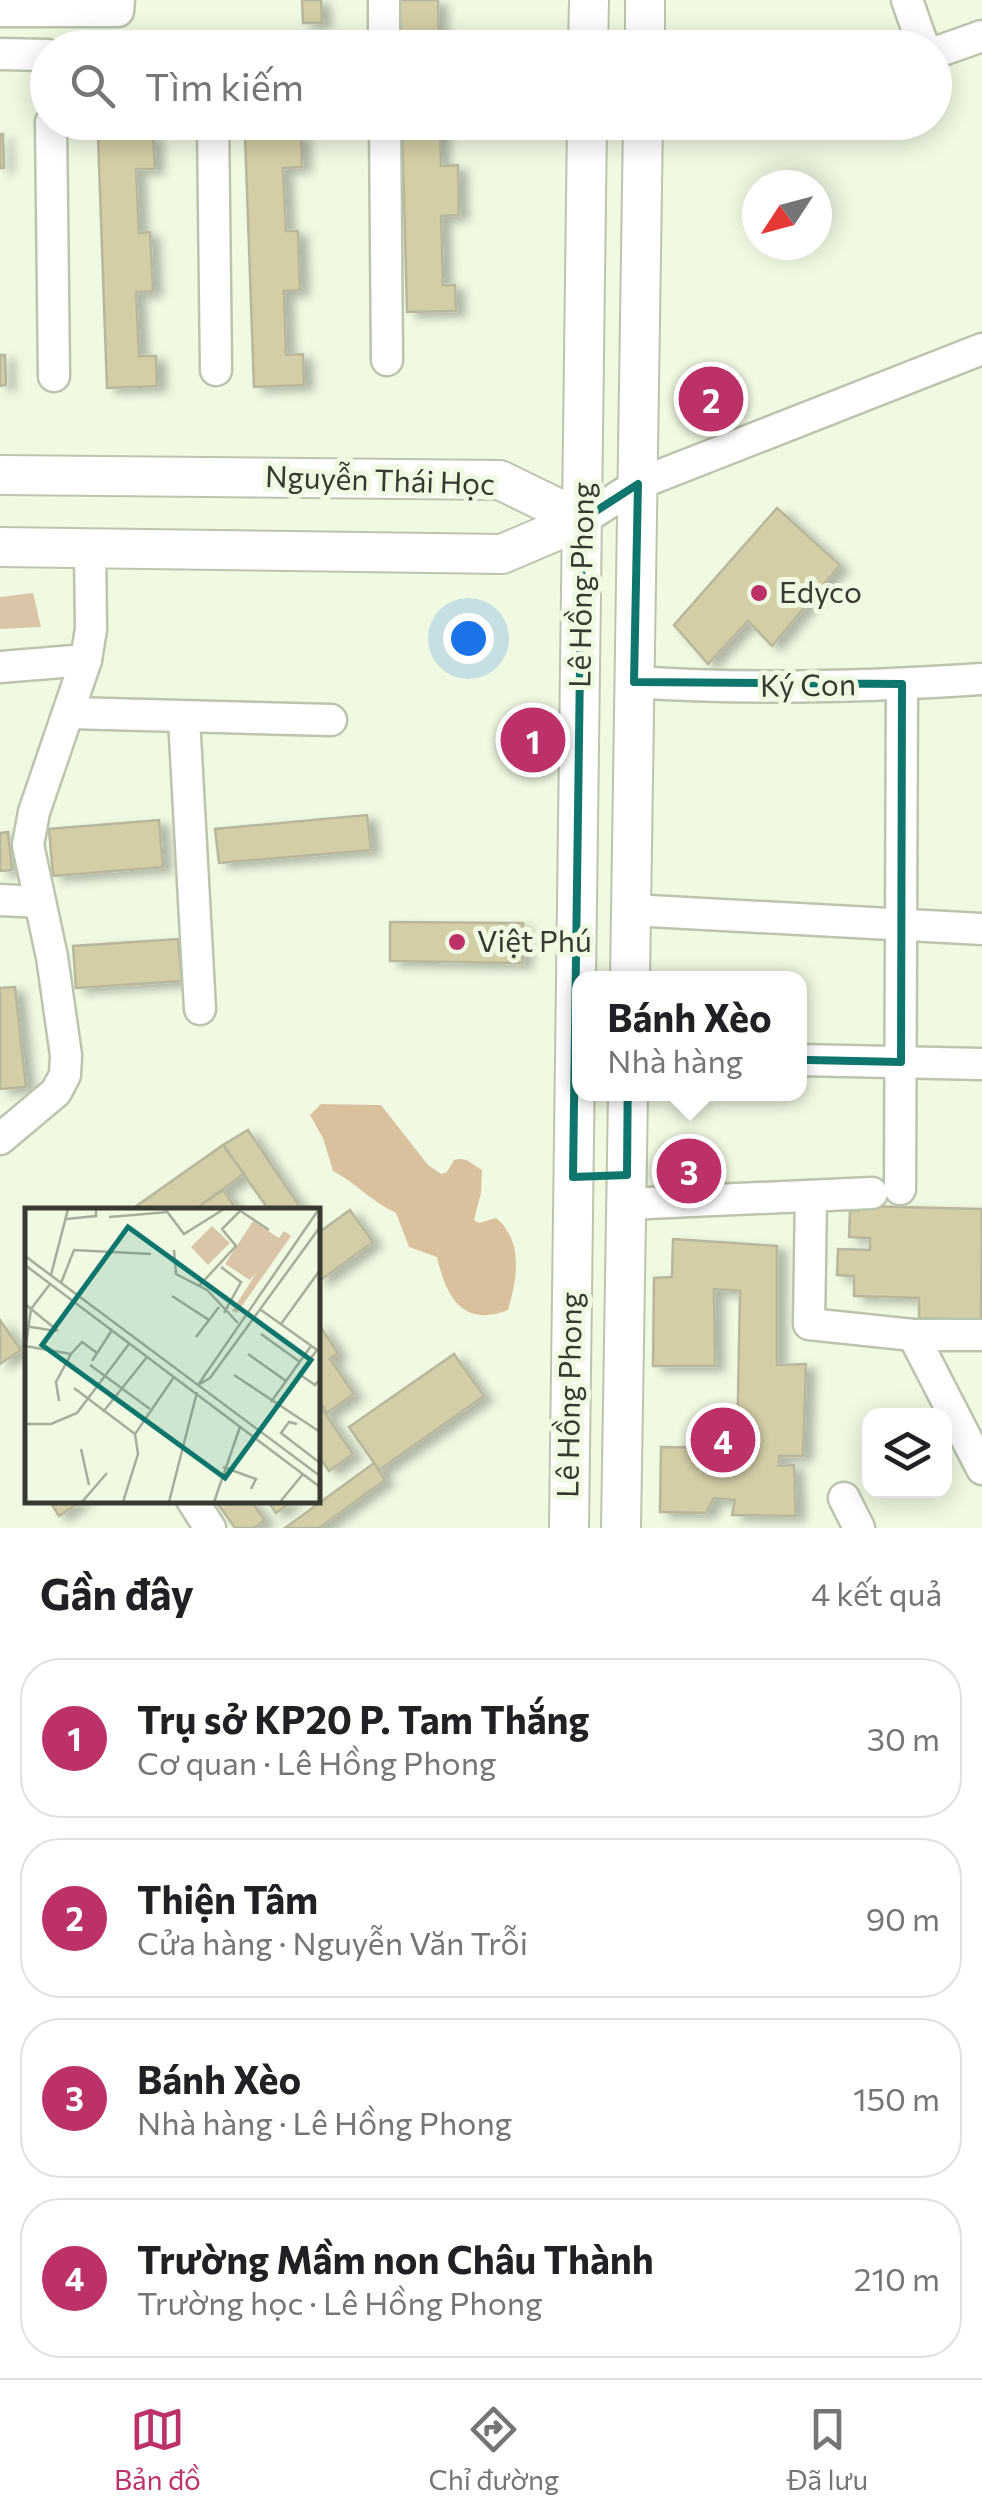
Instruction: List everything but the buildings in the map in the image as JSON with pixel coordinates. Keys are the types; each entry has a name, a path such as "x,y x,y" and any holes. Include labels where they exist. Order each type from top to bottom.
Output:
{"main road":[{"path":"588,30 589,0"},
{"path":"644,30 645,0"},
{"name":"Lê Hồng Phong","path":"576,971 588,140"},
{"name":"Lê Hồng Phong","path":"630,971 643,140"},
{"name":"Nguyễn Thái Học","path":"0,475 500,480 582,520"},
{"path":"0,548 90,546 502,554 582,520"},
{"path":"582,602 636,603"},
{"name":"Lê Hồng Phong","path":"569,1528 574,1101"},
{"name":"Lê Hồng Phong","path":"621,1528 628,1101"},
{"path":"573,1177 626,1189"}],"street":[{"path":"0,11 118,11 118,0"},
{"path":"384,0 384,30"},
{"path":"907,0 918,30"},
{"path":"952,47 982,36"},
{"path":"0,54 30,55"},
{"path":"52,140 54,376"},
{"path":"213,140 216,370"},
{"path":"385,140 387,360"},
{"path":"582,520 638,484 982,349"},
{"path":"0,1139 56,1092 65,1075 66,1055 28,845 34,812 86,660 91,629 90,546"},
{"path":"0,667 86,660"},
{"name":"Ký Con","path":"634,682 706,687 982,679"},
{"path":"626,1189 811,1196 886,1191 901,1062 902,684"},
{"path":"70,713 330,720"},
{"path":"184,718 200,1010"},
{"path":"0,900 40,902"},
{"path":"631,910 982,929"},
{"path":"807,1060 982,1064"},
{"path":"811,1196 809,1324 913,1334 982,1335"},
{"path":"913,1334 982,1469"},
{"path":"194,1503 210,1528"},
{"path":"843,1513 860,1528"}],"highlighted area":[{"path":"638,484 634,682 902,684 901,1062 628,1056 627,1175 573,1177 582,602 582,520"}],"shaded area":[{"path":"33,593 41,627 0,629 0,597"},
{"path":"321,1104 381,1105 428,1165 441,1174 458,1159 482,1170 474,1220 479,1223 496,1218 505,1227 514,1249 516,1273 508,1310 479,1315 459,1305 445,1284 437,1257 409,1247 396,1213 333,1171 323,1138 310,1115"}],"place":[{"name":"Thiện Tâm","path":"711,399"},
{"name":"Edyco","path":"759,593"},
{"name":"Trụ sở KP20 P. Tam Thắng","path":"533,740"},
{"name":"Việt Phú","path":"457,942"},
{"name":"Bánh Xèo","path":"689,1171"},
{"name":"Trường Mầm non Châu Thành","path":"723,1440"}]}
